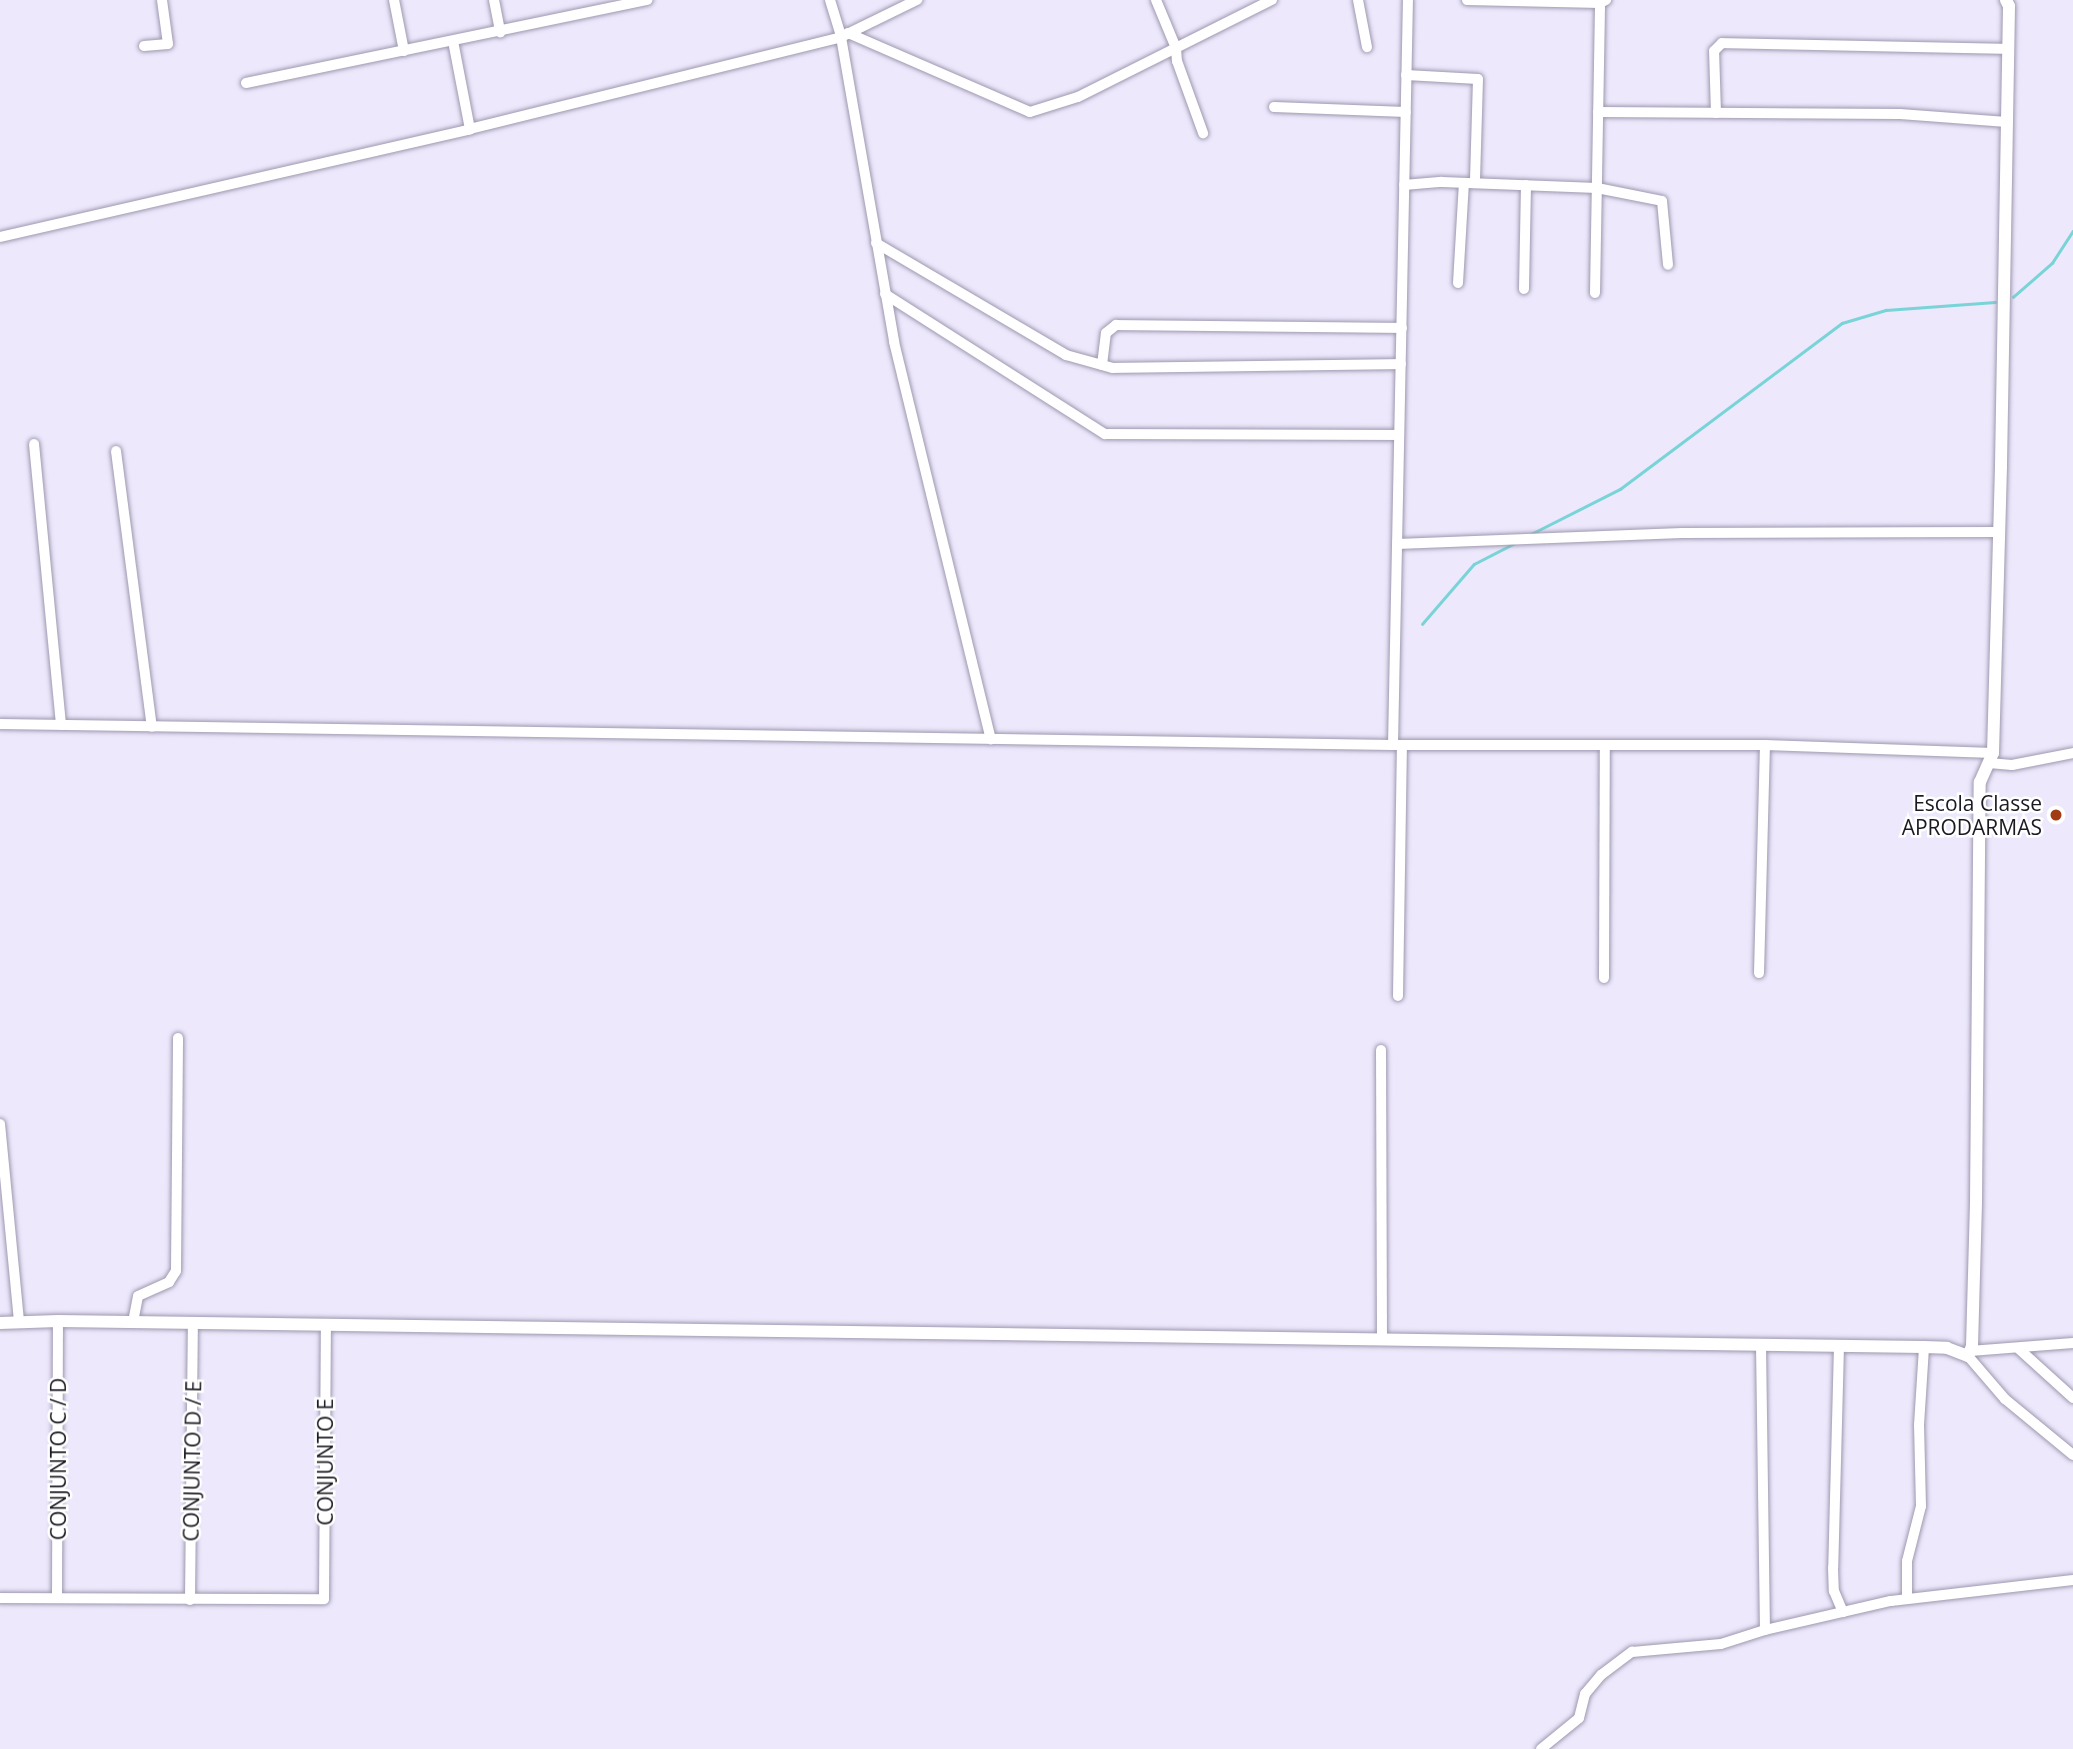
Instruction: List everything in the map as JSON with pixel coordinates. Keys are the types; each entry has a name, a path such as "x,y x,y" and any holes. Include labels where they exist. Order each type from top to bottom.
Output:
{"street":[{"path":"144,46 168,44 162,0"},
{"path":"394,0 404,51"},
{"path":"494,0 500,32"},
{"path":"246,83 648,0"},
{"path":"830,0 844,35 894,342 991,739"},
{"path":"0,237 470,129 844,35 916,0"},
{"path":"1156,0 1176,48 1177,61 1203,134"},
{"path":"844,35 1030,113 1078,97 1272,0"},
{"path":"1358,0 1367,47"},
{"path":"1398,996 1397,544 1408,0"},
{"path":"1467,0 1603,2 1595,293"},
{"path":"2006,0 2009,6 1999,532 1991,758 1980,782 1980,1022 1969,1353 2005,1399 2073,1455"},
{"path":"453,41 470,129"},
{"path":"1716,113 1714,51 1721,43 2008,49"},
{"path":"1406,75 1478,79 1470,183 1458,283"},
{"path":"1274,107 1406,112"},
{"path":"1598,112 1900,114 2007,122"},
{"path":"1404,185 1470,183 1597,188 1662,201 1668,265"},
{"path":"1524,289 1526,185"},
{"path":"876,243 1066,355 1113,368 1401,364"},
{"path":"885,294 1105,434 1399,435"},
{"path":"1102,365 1106,333 1116,325 1402,328"},
{"path":"34,444 61,725"},
{"path":"116,451 152,727"},
{"path":"1397,544 1682,533 1999,532"},
{"path":"0,724 1398,745 1765,745 1991,758 2012,765 2073,753"},
{"path":"1604,978 1605,745"},
{"path":"1759,973 1765,745"},
{"path":"133,1322 138,1296 169,1282 176,1271 178,1038"},
{"path":"1381,1050 1382,1339"},
{"path":"0,1125 19,1322"},
{"name":"CONJUNTO C / D","path":"57,1597 58,1321"},
{"path":"0,1323 193,1322 1924,1347 1969,1353 2073,1343"},
{"name":"CONJUNTO D / E","path":"190,1600 193,1322"},
{"name":"CONJUNTO E","path":"190,1600 324,1600 326,1324"},
{"path":"1761,1345 1765,1630"},
{"path":"1839,1346 1833,1568 1834,1591 1843,1612"},
{"path":"1907,1599 1907,1561 1921,1506 1919,1425 1924,1347"},
{"path":"2019,1349 2073,1398"},
{"path":"1541,1749 1579,1718 1585,1694 1622,1658 1649,1648 1721,1644 1765,1630 1907,1599 2073,1580"},
{"path":"0,1598 190,1600"}],"waterway":[{"path":"2013,297 2052,263 2073,231"},
{"path":"1531,534 1620,489 1842,323 1886,310 1995,302"},
{"path":"1422,624 1474,564 1513,544"}],"place":[{"name":"Escola Classe APRODARMAS","path":"2056,815"}]}
